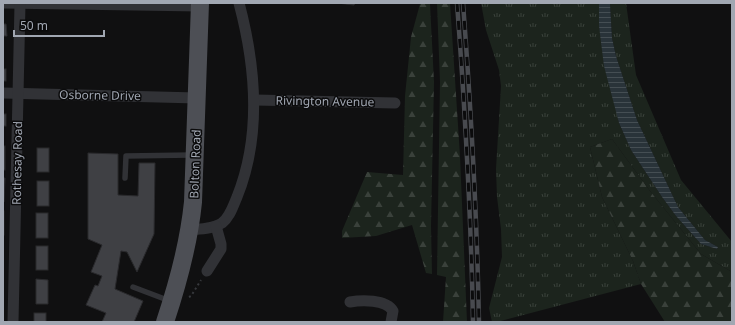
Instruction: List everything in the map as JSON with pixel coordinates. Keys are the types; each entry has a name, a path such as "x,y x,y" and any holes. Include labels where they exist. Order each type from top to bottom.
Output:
{"main road":[{"name":"Bolton Road","path":"165,322 172,301 190,230 196,155 200,4"}],"street":[{"path":"3,3 200,4"},
{"path":"190,230 216,226 228,218 244,180 253,140 255,100 252,68 240,3"},
{"name":"Rothesay Road","path":"13,322 20,4"},
{"name":"Osborne Drive","path":"3,93 197,98"},
{"name":"Rivington Avenue","path":"255,100 395,103"},
{"path":"207,271 220,249 221,244 216,226"},
{"path":"350,302 361,300 370,301 390,307 393,311 391,322"}],"lane":[{"path":"125,178 126,156 196,155"},
{"path":"133,287 172,301"}],"path":[{"path":"172,301 192,296 207,271"}],"green space":[{"path":"437,3 450,3 460,156 467,322 443,322 446,277 437,275 440,82"},
{"path":"481,3 599,3 599,26 619,123 631,150 676,216 701,244 717,249 718,247 705,240 678,207 637,120 616,56 612,38 610,3 626,3 636,75 681,180 732,242 732,272 701,254 650,191 612,139 590,147 602,197 633,261 641,284 497,322 492,322 489,308 502,257 496,169 501,86 499,70 486,30"},
{"path":"420,4 430,4 434,82 431,226 432,274 426,273 412,225 376,236 342,238 342,231 367,172 403,175 405,96 411,37"},
{"path":"612,139 650,191 701,254 732,272 732,322 665,322 641,284 633,261 602,197 590,147"}],"shaded area":[{"path":"599,3 610,3 612,38 616,56 637,120 678,207 705,240 718,247 717,249 701,244 676,216 631,150 619,123 604,66 599,26"}],"building":[{"path":"337,3 355,3 354,5"},
{"path":"3,24 6,24 7,36 3,36"},
{"path":"3,69 6,69 6,81 3,81"},
{"path":"3,114 6,114 6,126 3,126"},
{"path":"3,146 5,146 5,170 3,170"},
{"path":"37,148 49,148 49,172 37,172"},
{"path":"88,153 118,154 118,195 138,196 139,163 155,163 154,234 137,272 127,252 121,251 115,289 143,301 134,322 102,322 106,313 86,305 95,285 98,286 102,276 91,272 102,245 88,239"},
{"path":"3,178 5,178 4,202 3,202"},
{"path":"37,181 49,181 49,206 37,206"},
{"path":"4,211 4,235 3,235"},
{"path":"36,213 48,213 48,238 36,238"},
{"path":"36,246 48,246 48,270 36,270"},
{"path":"36,279 48,280 48,304 36,304"},
{"path":"34,313 46,313 46,322 34,322"}],"railway":[{"path":"457,3 467,162 473,322"},
{"path":"463,3 473,162 479,322"}]}
